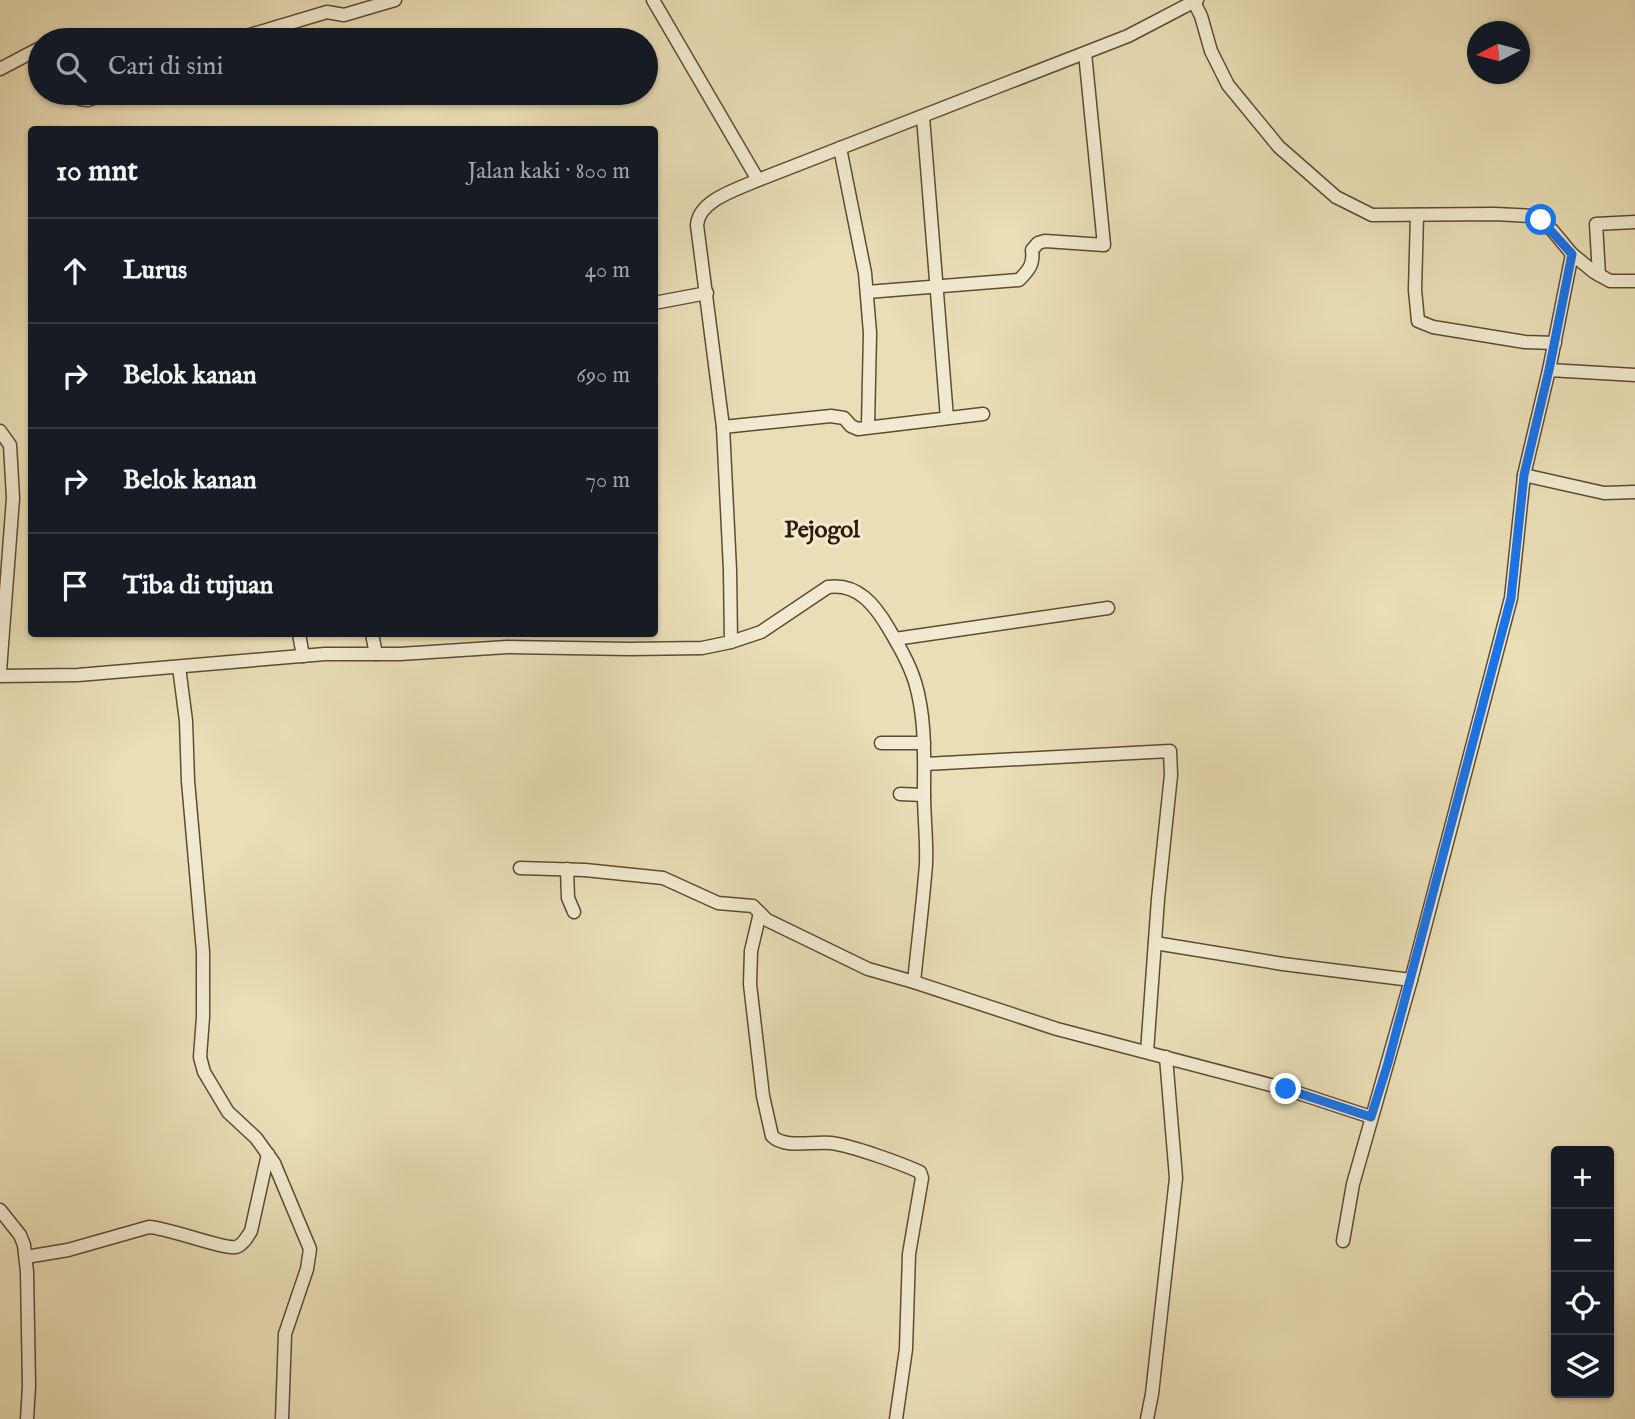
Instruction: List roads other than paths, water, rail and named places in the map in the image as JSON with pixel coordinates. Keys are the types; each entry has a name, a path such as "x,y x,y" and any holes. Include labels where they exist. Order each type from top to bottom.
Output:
{"street":[{"path":"273,28 327,12 344,15 395,0"},
{"path":"653,0 758,180"},
{"path":"731,642 723,427 698,218 701,210 758,180 1128,36 1195,1 1211,51 1228,85 1279,147 1336,197 1372,215 1533,216 1552,230 1572,254 1599,275 1610,281 1635,281"},
{"path":"867,292 1019,280 1029,271 1033,261 1032,250 1038,243 1045,241 1104,245 1085,53"},
{"path":"0,69 28,54"},
{"path":"923,117 947,418"},
{"path":"840,148 867,292 870,332 868,426"},
{"path":"1417,215 1415,290 1418,321 1433,327 1555,343"},
{"path":"1599,275 1595,224 1635,222"},
{"path":"1343,1241 1353,1184 1411,980 1511,598 1524,475 1555,343 1572,254"},
{"path":"658,302 707,293"},
{"path":"1549,370 1635,375"},
{"path":"723,427 831,416 844,418 856,428 983,414"},
{"path":"0,431 10,445 13,498 0,674 78,675 303,656 507,647 702,648 761,632 828,587 841,585 853,589 871,602 909,664 916,685 924,743 926,863 914,982"},
{"path":"1524,475 1604,493 1635,492"},
{"path":"895,639 1108,608"},
{"path":"300,637 303,656"},
{"path":"373,637 376,654"},
{"path":"179,667 186,721 188,781 203,952 200,1057 204,1072 228,1112 256,1138 274,1163 310,1253 285,1334 282,1419"},
{"path":"881,743 924,743"},
{"path":"925,764 1170,751 1171,775 1147,1052"},
{"path":"900,794 924,796"},
{"path":"520,868 567,869 663,878 712,902 750,905 767,920 868,969 1056,1029 1286,1089 1371,1117"},
{"path":"567,869 569,898 574,912"},
{"path":"760,913 751,951 750,984 763,1096 772,1136 783,1142 833,1143 901,1164 920,1172 922,1178 909,1254 906,1349 896,1419"},
{"path":"1155,943 1283,964 1411,980"},
{"path":"1147,1419 1175,1178 1166,1057"},
{"path":"26,1257 68,1250 149,1227 235,1247 244,1242 251,1231 268,1154"},
{"path":"0,1210 20,1235 26,1257 29,1386 27,1419"}],"district":[{"name":"Pejogol","path":"822,529"}]}
